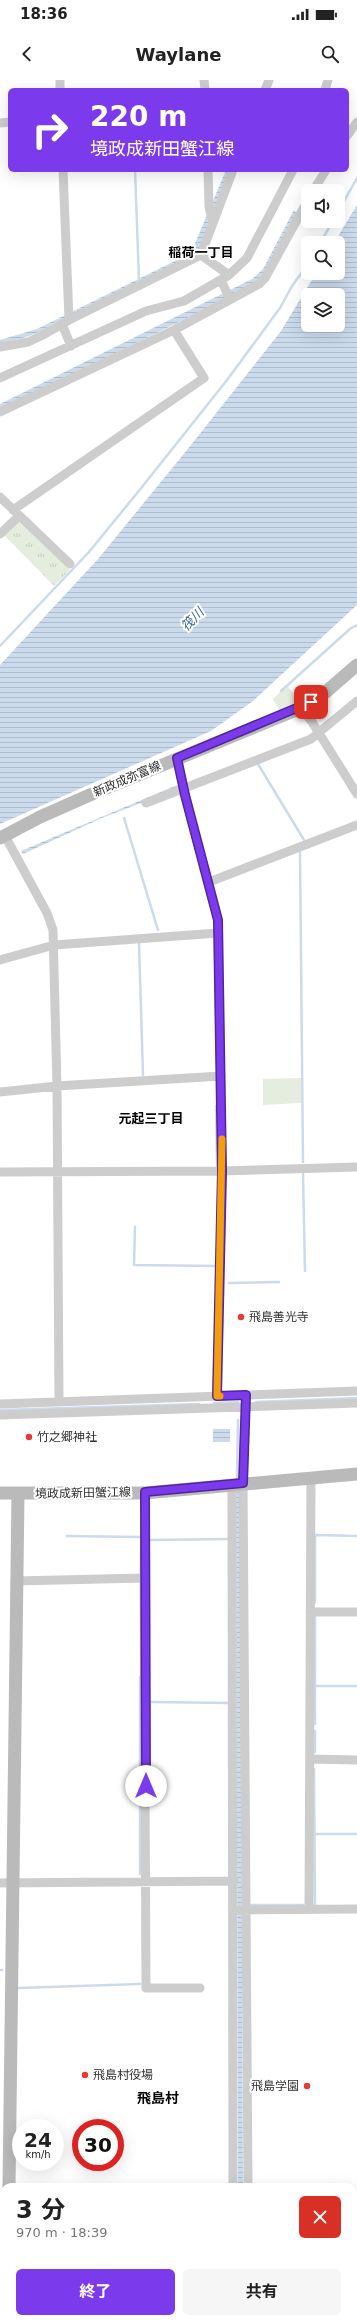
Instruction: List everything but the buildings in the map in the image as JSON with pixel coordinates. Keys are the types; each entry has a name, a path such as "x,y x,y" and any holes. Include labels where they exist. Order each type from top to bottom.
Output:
{"main road":[{"name":"新政成弥富線","path":"2,837 47,814 177,758 301,708 320,697 357,665"},
{"name":"境政成新田蟹江線","path":"0,1493 145,1492 357,1474"},
{"path":"9,2183 6,1883 18,1494"}],"street":[{"path":"349,133 357,122"},
{"path":"63,172 67,318 71,346"},
{"path":"208,172 209,207 212,221"},
{"path":"0,347 28,342 67,318 201,255 212,221 232,172"},
{"path":"0,378 146,311 184,301 225,278 247,258 292,172"},
{"path":"317,184 324,172"},
{"path":"0,412 174,330 229,297 259,284 265,278 301,213"},
{"path":"201,255 225,278 229,297"},
{"path":"0,534 16,513 204,378 174,330"},
{"path":"0,497 70,564"},
{"path":"146,803 310,739 357,701"},
{"path":"301,708 319,733 357,794"},
{"path":"177,758 217,912 222,1171 217,1396"},
{"path":"209,882 357,825"},
{"path":"2,837 47,913 53,930 57,1086 59,1401"},
{"path":"0,960 54,945 218,932"},
{"path":"0,1092 57,1086 221,1076"},
{"path":"0,1172 222,1171 357,1167"},
{"path":"0,1404 357,1391"},
{"path":"234,2183 232,2055 238,1484 246,1395"},
{"path":"0,1414 357,1403"},
{"path":"309,1909 311,1477"},
{"path":"238,1484 248,2183"},
{"path":"145,1492 146,1988 200,1988"},
{"path":"15,1581 144,1578"},
{"path":"310,1612 357,1612"},
{"path":"310,1759 357,1760"},
{"path":"6,1883 234,1882"},
{"path":"234,1910 357,1909"},
{"path":"232,2055 246,2055"}],"green space":[{"path":"20,520 70,570 54,586 4,535"},
{"path":"287,685 301,704 281,713 273,699"},
{"path":"301,1078 301,1103 263,1105 263,1079"}],"water":[{"path":"225,172 228,172 199,250 193,257 40,331 28,336 0,343 0,340 37,329 191,253"},
{"name":"筏川","path":"357,205 357,605 253,701 211,731 0,824 0,665 98,559 281,331 301,298 301,332 345,332 345,288 307,288 312,280 345,280 345,236 338,236 343,228 345,228 345,225"},
{"path":"294,210 297,214 261,279 244,290 0,410 0,404 252,279 263,269"},
{"path":"177,785 180,788 102,818 23,854 21,851"},
{"path":"213,1429 230,1429 230,1442 213,1442"},
{"path":"240,1490 243,2183 238,2183 236,1491"}],"waterway":[{"path":"135,172 139,280"},
{"path":"345,199 357,178"},
{"path":"324,236 329,228"},
{"path":"0,646 89,552 142,487 227,380 280,308 292,286 301,274"},
{"path":"281,691 351,628 357,625"},
{"path":"258,764 304,840"},
{"path":"124,818 158,930"},
{"path":"300,852 303,1162"},
{"path":"139,943 143,1075"},
{"path":"216,1106 217,1166"},
{"path":"303,1174 305,1271"},
{"path":"135,1227 134,1265 216,1266"},
{"path":"229,1283 279,1282"},
{"path":"256,1402 357,1398"},
{"path":"214,1403 238,1402 238,1405"},
{"path":"0,1410 199,1404"},
{"path":"237,1477 238,1420"},
{"path":"315,1602 315,1535 357,1536"},
{"path":"67,1536 139,1537"},
{"path":"149,1540 229,1539"},
{"path":"315,1617 315,1724"},
{"path":"140,1677 140,1874"},
{"path":"315,1686 357,1686"},
{"path":"150,1702 229,1703"},
{"path":"315,1731 315,1752"},
{"path":"314,1769 315,1905"},
{"path":"314,1834 357,1834"},
{"path":"251,1905 303,1905"},
{"path":"18,1988 140,1984"}],"slow traffic":[{"path":"220,1396 217,1396 222,1139"}],"place":[{"name":"飛島善光寺","path":"241,1317"},
{"name":"竹之郷神社","path":"29,1437"},
{"name":"飛島村役場","path":"85,2075"},
{"name":"飛島学園","path":"307,2086"}],"district":[{"name":"稲荷一丁目","path":"201,252"},
{"name":"元起三丁目","path":"151,1118"},
{"name":"飛島村","path":"158,2098"}],"route":[{"path":"146,1786 144,1578 145,1492 243,1483 246,1395 217,1396 222,1171 218,920 185,795 177,758 301,708 311,702"}]}
